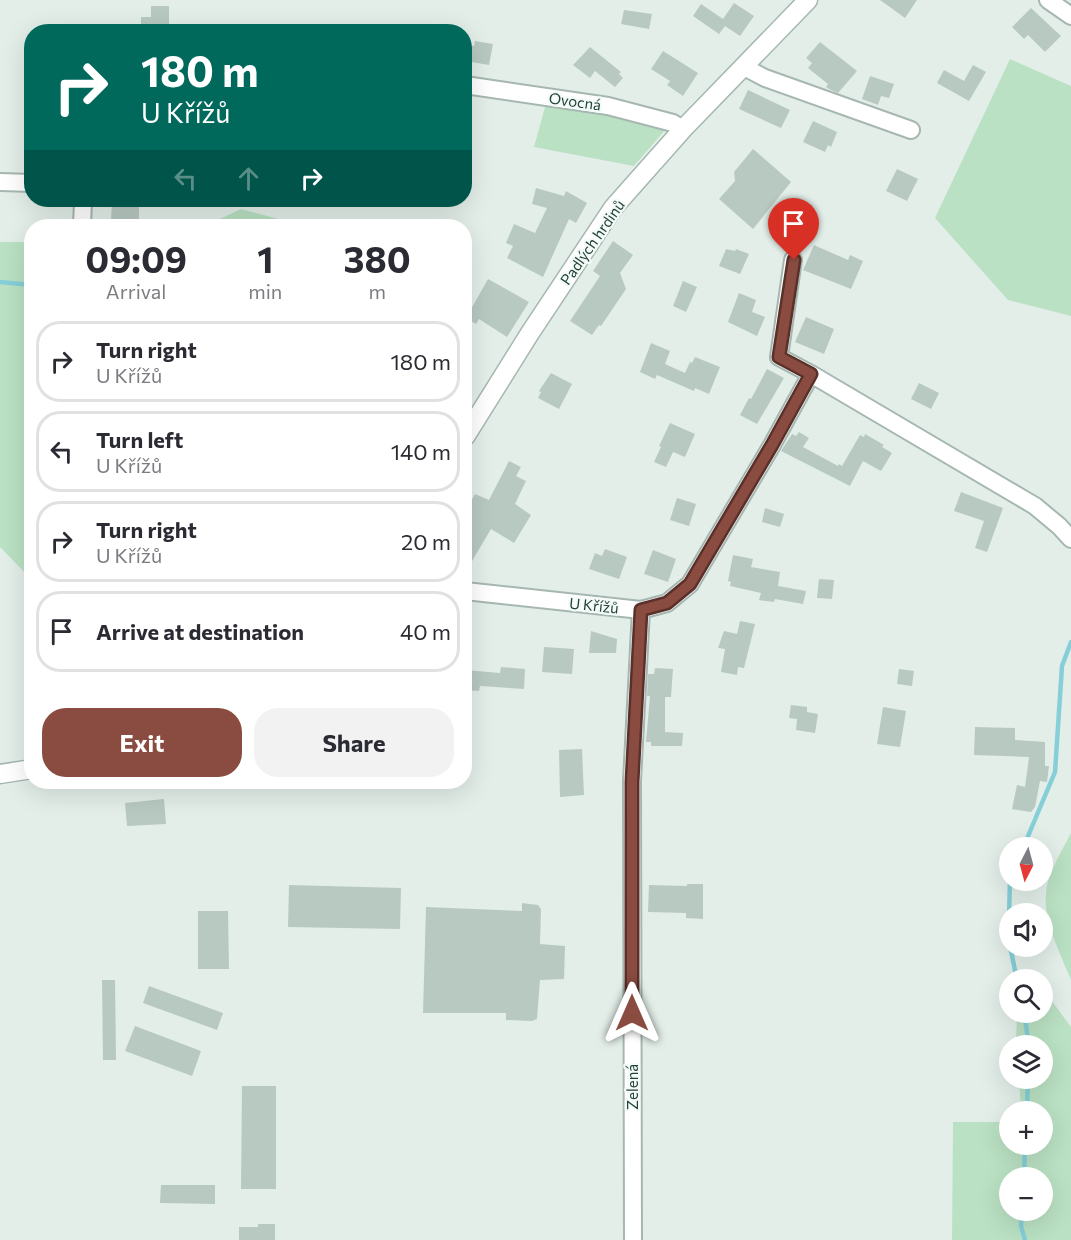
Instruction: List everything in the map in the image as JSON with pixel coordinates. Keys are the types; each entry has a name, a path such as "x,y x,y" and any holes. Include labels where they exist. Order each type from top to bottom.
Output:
{"street":[{"name":"Padlých hrdinů","path":"472,426 530,333 614,208 683,129 808,0"},
{"path":"1048,0 1071,16"},
{"path":"744,68 765,78 911,130"},
{"name":"Ovocná","path":"472,86 608,106 673,123 683,129"},
{"path":"0,182 24,183"},
{"path":"794,260 779,357 1035,506 1071,539"},
{"name":"U Křížů","path":"472,592 641,610 667,603 690,584 811,374"},
{"name":"Zelená","path":"633,1240 632,782 641,610"},
{"path":"0,774 24,770"}],"green space":[{"path":"1010,59 1071,86 1071,316 1008,300 935,218"},
{"path":"547,100 664,125 665,130 634,166 534,147"},
{"path":"241,209 279,219 220,219"},
{"path":"0,242 24,242 24,572 0,547"},
{"path":"1071,833 1071,980 1053,934 1053,903 1046,903 1046,891 1053,891 1053,870"},
{"path":"1053,1003 1071,1027 1071,1240 952,1240 953,1122 999,1122 999,1155 1053,1155 1053,1101 1020,1101 1020,1089 1053,1089 1053,1035 1016,1035 1017,1023 1053,1023"}],"building":[{"path":"880,0 917,0 905,18"},
{"path":"734,3 754,16 740,36 725,26 719,34 693,16 701,4 723,19"},
{"path":"151,6 169,6 169,24 141,24 141,17 151,17"},
{"path":"1031,8 1061,36 1045,52 1028,35 1024,39 1012,27"},
{"path":"624,10 652,14 649,29 621,24"},
{"path":"475,41 493,44 489,65 472,62 472,46 474,46"},
{"path":"820,42 857,71 838,93 826,87 828,84 808,68 812,63 806,58"},
{"path":"590,47 621,72 619,74 623,78 615,87 595,71 590,78 573,65"},
{"path":"663,51 698,73 683,96 667,85 670,81 651,69"},
{"path":"973,65 986,72 969,101 937,83 944,70 964,81"},
{"path":"870,76 894,84 889,98 881,96 878,105 862,99"},
{"path":"748,90 790,110 781,128 739,109"},
{"path":"813,121 837,132 831,147 828,145 825,152 803,142"},
{"path":"753,149 791,182 753,229 719,199 735,181 734,172"},
{"path":"897,169 918,179 907,201 886,191"},
{"path":"536,188 564,196 566,191 587,203 576,223 569,219 543,277 507,258 513,246 506,243 514,224 535,233 547,208 532,204"},
{"path":"112,207 139,207 139,219 111,219"},
{"path":"613,241 633,255 620,273 626,289 601,326 599,325 592,335 570,321 600,276 593,271"},
{"path":"814,245 848,260 850,255 863,261 851,289 803,270"},
{"path":"726,249 735,251 736,249 749,254 740,274 719,266"},
{"path":"488,279 529,302 507,337 479,319 476,324 472,322 472,307"},
{"path":"683,281 697,287 686,312 673,306"},
{"path":"739,293 756,300 752,312 765,317 757,336 728,322"},
{"path":"806,317 834,329 824,354 795,342"},
{"path":"651,343 670,351 665,364 685,373 695,357 720,367 709,394 695,388 694,391 657,375 655,379 640,372"},
{"path":"767,369 784,378 757,424 740,415"},
{"path":"551,373 572,384 559,409 538,398 541,392 539,391"},
{"path":"919,383 939,393 931,409 911,399"},
{"path":"670,423 695,434 685,457 673,452 666,467 654,462"},
{"path":"799,432 809,438 803,447 838,466 839,464 842,466 860,435 864,437 865,434 884,445 882,447 892,453 881,471 863,461 850,486 781,451 792,434 796,436"},
{"path":"509,461 521,467 516,476 526,481 515,504 531,515 514,543 491,529 472,561 472,499 475,494 489,500"},
{"path":"961,492 1003,508 987,552 975,548 984,521 954,511"},
{"path":"677,498 696,504 689,526 670,520"},
{"path":"765,508 784,514 780,527 762,522"},
{"path":"605,549 627,557 619,579 589,569 595,553 602,556"},
{"path":"653,550 676,559 668,582 644,574"},
{"path":"733,555 753,559 751,567 780,572 778,586 806,591 803,604 775,599 774,602 759,600 761,593 730,586 731,582 728,581"},
{"path":"819,579 834,580 832,599 817,598"},
{"path":"740,621 755,624 744,668 738,667 737,675 721,672 725,649 718,648 724,631 737,634"},
{"path":"591,631 617,639 616,653 589,653"},
{"path":"544,647 574,649 572,674 542,672"},
{"path":"501,667 525,669 524,689 480,686 479,691 472,690 472,671 500,673"},
{"path":"655,668 673,669 671,697 665,697 665,732 683,733 682,746 651,746 651,742 646,742 650,696 647,696 648,674 654,674"},
{"path":"899,669 914,671 912,686 897,684"},
{"path":"791,705 807,707 807,712 818,714 815,733 796,730 797,719 789,718"},
{"path":"883,707 906,711 900,747 877,744"},
{"path":"975,727 1015,728 1015,740 1045,742 1045,766 1049,766 1047,782 1040,781 1035,807 1031,812 1012,809 1017,785 1025,787 1029,757 974,755"},
{"path":"582,749 584,795 560,797 559,750"},
{"path":"164,799 166,824 127,826 125,803"},
{"path":"687,884 703,884 703,919 686,918 686,913 648,912 649,885 687,886"},
{"path":"289,885 401,888 400,929 288,927"},
{"path":"522,903 538,905 541,909 540,944 565,946 564,979 540,980 537,1019 532,1021 506,1020 506,1013 423,1013 426,907 522,911"},
{"path":"198,911 228,911 229,969 198,969"},
{"path":"102,980 115,980 116,1060 103,1060"},
{"path":"149,986 223,1013 217,1030 143,1003"},
{"path":"135,1026 201,1051 192,1076 125,1051"},
{"path":"242,1086 276,1086 276,1189 241,1189"},
{"path":"161,1185 215,1185 215,1204 160,1203"},
{"path":"258,1224 275,1224 275,1240 239,1240 239,1227 258,1227"}],"waterway":[{"path":"0,282 24,284"},
{"path":"1028,837 1055,772 1062,666 1071,642"},
{"path":"1009,903 1010,891"},
{"path":"1012,957 1015,969"},
{"path":"1026,1023 1027,1035"},
{"path":"1027,1101 1028,1089"},
{"path":"1024,1167 1025,1155"},
{"path":"1021,1221 1025,1240"}],"route":[{"path":"632,1013 632,782 641,610 667,603 690,584 811,374 779,357 794,260"}]}
